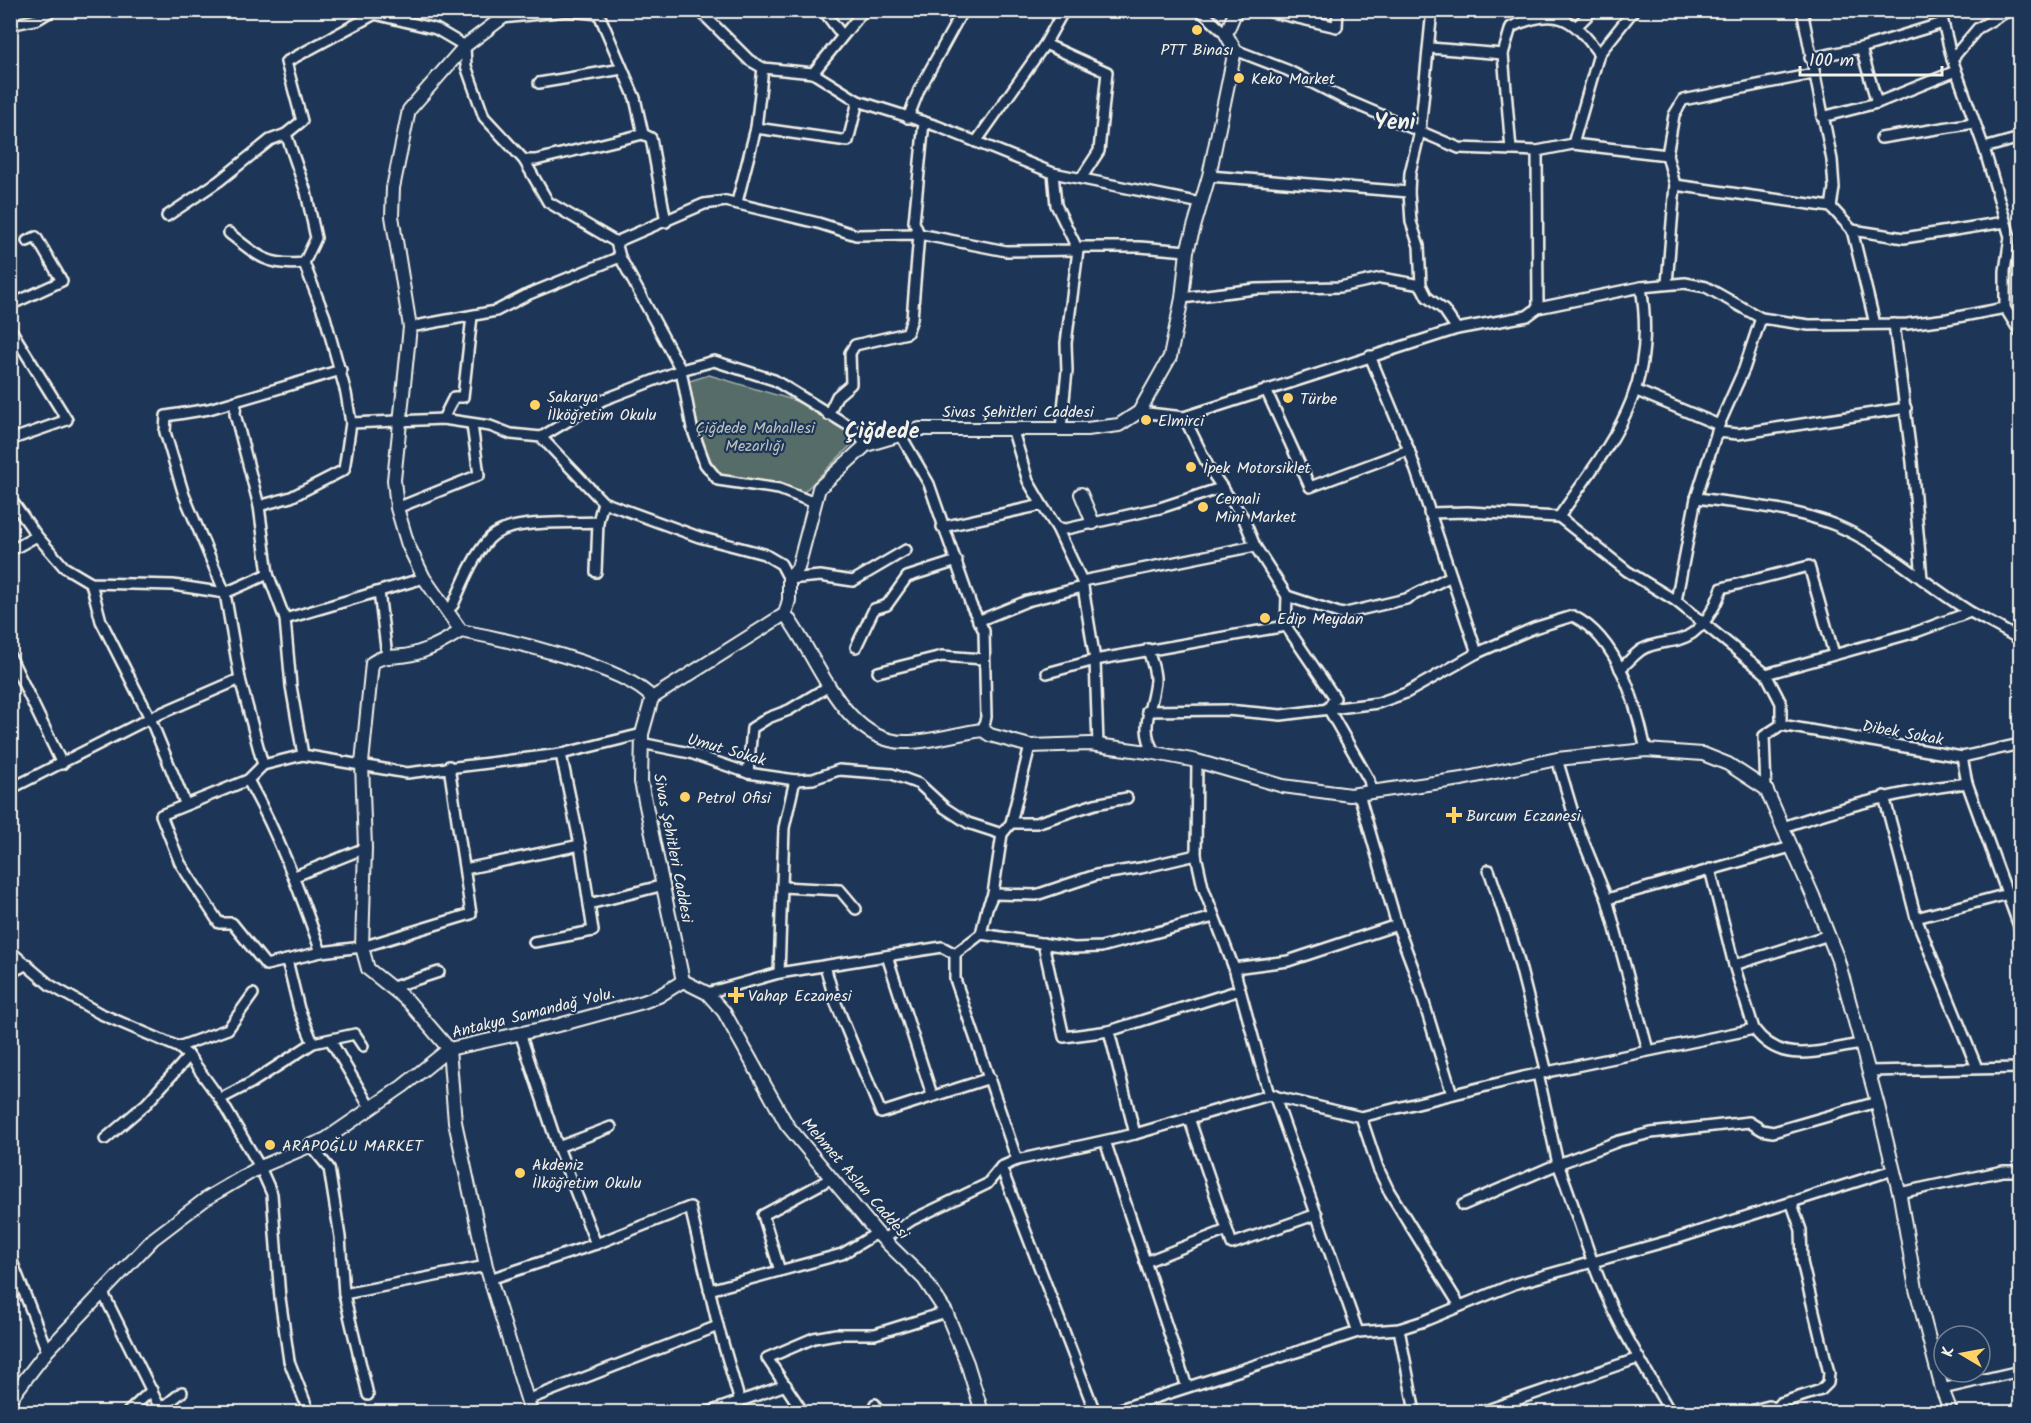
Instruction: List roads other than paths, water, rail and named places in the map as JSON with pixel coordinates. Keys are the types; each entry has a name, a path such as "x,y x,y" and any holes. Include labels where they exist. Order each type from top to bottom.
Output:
{"street":[{"path":"10,25 38,19 53,10"},
{"path":"699,10 749,60 763,68 813,73 858,100 924,122 1053,173 1082,177 1125,189 1201,203"},
{"path":"824,10 842,35"},
{"path":"813,73 864,10"},
{"path":"908,118 919,90 963,10"},
{"path":"976,142 1045,44 1064,10"},
{"path":"1200,10 1226,34 1235,50 1287,70 1459,148 1537,151 1573,144 1666,155"},
{"path":"1226,34 1236,10"},
{"path":"1263,10 1337,27 1338,10"},
{"path":"1432,10 1420,131 1410,173 1411,222 1419,246 1421,285 1427,297 1444,310 1457,329"},
{"path":"1577,26 1593,10"},
{"path":"1573,144 1599,54 1634,10"},
{"path":"1802,10 1813,75 1832,160 1834,188 1831,207"},
{"path":"1940,10 1956,72 1984,148 2010,237 2005,271 2005,308 2020,332"},
{"path":"1952,59 1978,28 2010,10"},
{"path":"360,11 436,29 465,46"},
{"path":"643,134 635,98 599,14 567,11 504,14 465,46 409,110 393,188 392,216 410,327 394,480 397,508 408,545 424,578 461,631 546,651 624,676 644,688 652,698 785,614 799,631 829,686 861,728 904,742 983,730 990,735 1030,746 1098,745 1155,753 1197,761 1283,786 1365,794 1462,779 1557,759 1646,750 1703,754 1728,764 1766,789"},
{"path":"1511,150 1503,54 1511,27 1529,14 1572,21 1599,54"},
{"path":"167,216 219,181 270,140 286,134 302,121 286,62 373,15"},
{"path":"1810,58 1861,48 1943,23"},
{"path":"1045,44 1107,72 1099,151 1082,177"},
{"path":"465,46 466,66 484,117 524,160 548,202 616,242 620,258 681,370 692,428 705,464 718,480 779,489 815,504"},
{"path":"1430,48 1503,54"},
{"path":"1861,48 1877,103"},
{"path":"1235,50 1209,176 1187,251 1182,298 1170,357 1139,412 1184,417 1457,329 1527,316 1538,308 1641,287 1667,284 1706,287 1761,318 1809,325 1894,324 1947,320 2005,308"},
{"path":"737,202 756,128 763,68"},
{"path":"538,83 622,69"},
{"path":"1822,117 1877,103 1956,72"},
{"path":"1667,284 1675,185 1666,155 1674,115 1683,100 1813,75"},
{"path":"756,128 848,141 858,100"},
{"path":"828,415 837,396 851,384 850,353 855,345 907,333 912,319 919,234 914,222 924,122"},
{"path":"1881,138 1974,123"},
{"path":"259,506 291,497 344,470 351,423 341,370 304,262 316,238 306,192 286,134"},
{"path":"524,160 536,160 643,134 651,138 666,222"},
{"path":"1984,148 2020,138"},
{"path":"1537,151 1538,308"},
{"path":"1053,173 1056,205 1078,250 1066,343 1067,372 1061,428"},
{"path":"1209,176 1409,192"},
{"path":"1675,185 1831,207 1852,230 1875,324"},
{"path":"616,242 704,204 737,202 856,236 919,234 1006,251 1078,250 1082,247 1140,247 1187,251"},
{"path":"1852,230 1904,238 2005,222"},
{"path":"229,234 262,260 287,265 304,262"},
{"path":"2010,237 2020,236"},
{"path":"10,305 62,281 36,237 27,241"},
{"path":"410,327 496,311 529,294 620,258"},
{"path":"1182,298 1256,289 1340,287 1381,278 1421,285"},
{"path":"1559,517 1607,451 1637,391 1647,321 1641,287"},
{"path":"443,419 454,397 463,397 472,316"},
{"path":"1676,600 1696,498 1718,429 1744,369 1761,318"},
{"path":"1894,324 1906,408 1922,579"},
{"path":"10,328 66,420 10,440"},
{"path":"1370,356 1409,450 1477,652"},
{"path":"351,423 443,419 471,425 490,426 511,434 541,437 603,400 681,370 714,361 774,380 854,429 866,445"},
{"path":"263,765 240,679 225,593 184,495 165,432 166,416 236,401 341,370"},
{"path":"1266,390 1310,487 1409,450"},
{"path":"1637,391 1718,429 1738,434 1906,408"},
{"path":"236,401 234,414 259,506 268,574 285,619 291,686 303,755 263,765 248,780 161,814 180,863 219,923 232,923 266,965 321,952 362,947 471,914 449,765"},
{"name":"Sivas Şehitleri Caddesi","path":"785,614 789,600 789,579 798,568 819,488 866,445 920,429 1087,429 1119,425 1139,412"},
{"path":"1184,417 1221,488 1243,517 1255,546 1287,596 1286,626 1335,698 1328,708"},
{"path":"397,508 479,475 471,425"},
{"path":"1012,428 1028,481 1057,528 1083,584 1095,660 1098,745"},
{"path":"900,434 929,484 942,527 984,632 986,717 983,730"},
{"path":"541,437 603,502 699,537 764,554 781,564 789,579 820,576 854,581 906,550"},
{"path":"1057,528 1160,508 1221,488"},
{"path":"1082,494 1093,522"},
{"path":"10,498 37,536 64,567 91,584 173,585 225,593 268,574"},
{"path":"1696,498 1782,511 1834,525 1862,539 1970,612 2020,640"},
{"path":"596,572 598,522 603,502"},
{"path":"942,527 1042,505"},
{"path":"1429,513 1468,512 1559,517 1627,571 1676,600 1766,674 1781,703 1781,725 1764,736 1766,789 1829,935 1878,1102 1899,1193 1916,1289 1942,1389 1951,1413"},
{"path":"447,610 453,605 475,558 490,537 517,525 598,522"},
{"path":"10,551 37,536"},
{"path":"978,621 1027,601 1083,584 1255,546"},
{"path":"856,647 874,609 887,605 907,577 957,561"},
{"path":"1620,669 1642,650 1659,642 1680,640 1704,623 1716,606 1722,588 1809,566 1834,654"},
{"path":"1287,596 1342,614 1406,599 1451,576"},
{"path":"285,619 424,578"},
{"path":"91,584 101,621 150,718 185,803"},
{"path":"379,592 387,657"},
{"path":"1766,674 1916,632 1970,612"},
{"path":"1147,711 1227,710 1281,715 1378,703 1406,693 1477,652 1534,628 1573,616 1582,620 1605,643 1620,669 1639,717 1646,750"},
{"path":"1047,673 1148,649 1286,626"},
{"path":"461,631 438,645 409,655 387,657 372,663 362,763 365,848 362,947 368,969 393,987 449,1049 455,1122 488,1273 529,1406 718,1326"},
{"path":"1148,649 1156,679 1147,711 1149,744 1155,753"},
{"path":"10,656 62,764"},
{"path":"878,672 942,656 984,659"},
{"path":"10,789 150,718 240,679"},
{"path":"748,773 752,728 768,718 789,710 829,686"},
{"name":"Sivas Şehitleri Caddesi","path":"652,698 641,739 641,783 683,981"},
{"path":"1328,708 1369,780 1365,794 1397,925 1452,1094"},
{"name":"Dibek Sokak","path":"1781,725 1962,757 2020,744"},
{"name":"Umut Sokak","path":"303,755 407,772 449,765 561,754 641,739 748,773 795,780 813,779 839,770 892,774 919,784 945,808 968,823 1002,834"},
{"path":"955,954 981,934 993,894 1002,834 1011,823 1030,746"},
{"path":"534,942 593,931 580,845 561,754"},
{"path":"1962,757 1966,783 2020,929"},
{"path":"1557,759 1577,825 1607,899 1648,1050"},
{"path":"1197,761 1197,855 1203,887 1234,968 1271,1095 1317,1214 1358,1332"},
{"path":"248,780 273,826 295,876 321,952"},
{"path":"779,973 784,828 795,780"},
{"path":"1783,827 1884,796 1966,783"},
{"path":"1884,796 1916,918 1977,1068"},
{"path":"1011,823 1036,823 1095,804 1127,798"},
{"path":"465,869 580,845"},
{"path":"1607,899 1791,847"},
{"path":"295,876 365,848"},
{"path":"993,894 1036,895 1096,875 1141,868 1197,855"},
{"path":"1710,869 1734,965 1754,1029 1768,1044 1787,1054 1861,1044"},
{"path":"1489,870 1517,954 1558,1164 1592,1261 1616,1316 1670,1413"},
{"path":"589,904 664,885"},
{"path":"782,886 840,890 856,909"},
{"path":"1916,918 2008,894"},
{"path":"981,934 1074,948 1101,947 1215,916"},
{"path":"1234,968 1288,961 1397,925"},
{"path":"1734,965 1829,935"},
{"path":"1043,943 1064,1037 1109,1031 1240,990"},
{"path":"707,993 779,973 942,947 955,954"},
{"path":"10,951 50,985 99,1013 178,1047 189,1056 220,1099 260,1167 272,1194 280,1298 289,1361 309,1413"},
{"path":"955,954 955,979 1017,1160"},
{"path":"887,956 932,1095"},
{"path":"287,960 299,1009 313,1043"},
{"path":"10,973 27,964"},
{"path":"825,966 835,1000 881,1113 990,1078"},
{"path":"393,987 439,972"},
{"name":"Mehmet Aslan Caddesi","path":"683,981 707,993 724,1012 787,1125 830,1179 924,1279 946,1312 967,1363 982,1413"},
{"name":"Antakya Samandağ Yolu.","path":"10,1399 47,1350 102,1291 153,1239 207,1198 260,1167 326,1139 449,1049 520,1034 643,1002 659,996 683,981"},
{"path":"178,1047 228,1029 253,994"},
{"path":"709,1290 842,1254 987,1184 1001,1167 1017,1160 1135,1134 1271,1095 1361,1117 1648,1050 1754,1029"},
{"path":"1109,1031 1135,1134"},
{"path":"220,1099 269,1072 313,1043 331,1041 355,1034 363,1046"},
{"path":"520,1034 558,1147 596,1244"},
{"path":"331,1041 371,1108"},
{"path":"105,1139 147,1103 189,1056"},
{"path":"1868,1071 2020,1068"},
{"path":"1463,1205 1558,1164 1619,1141 1651,1133 1749,1122 1762,1130 1773,1132 1878,1102"},
{"path":"1361,1117 1377,1168 1389,1191 1460,1306"},
{"path":"1189,1118 1232,1244 1317,1214"},
{"path":"558,1147 611,1127"},
{"path":"1105,1141 1187,1387"},
{"path":"311,1146 329,1168 340,1237 344,1293 368,1395"},
{"path":"1001,1167 1095,1413"},
{"path":"1112,1413 1358,1332 1399,1329 1514,1284 1675,1239 1893,1170"},
{"path":"1899,1193 2003,1171 2020,1171"},
{"path":"780,1271 763,1215 830,1179"},
{"path":"1746,1413 1769,1406 1780,1410 1780,1403 1821,1390 1828,1383 1828,1374 1802,1262 1801,1230 1791,1201"},
{"path":"344,1293 488,1273 596,1244 690,1207 718,1326 740,1402"},
{"path":"1145,1262 1227,1230"},
{"path":"10,1256 47,1350"},
{"path":"102,1291 161,1411 182,1392"},
{"path":"803,1413 767,1358 814,1338 836,1334 875,1334 946,1312"},
{"path":"1399,1329 1415,1413"},
{"path":"1481,1413 1639,1358"},
{"path":"1942,1389 2020,1371"},
{"path":"710,1413 786,1385"},
{"path":"128,1413 152,1390"}],"place":[{"name":"PTT Binası","path":"1197,30"},
{"name":"Keko Market","path":"1239,78"},
{"name":"Türbe","path":"1288,398"},
{"name":"Sakarya İlköğretim Okulu","path":"535,405"},
{"name":"Elmirci","path":"1146,420"},
{"name":"İpek Motorsiklet","path":"1191,467"},
{"name":"Cemali Mini Market","path":"1203,507"},
{"name":"Edip Meydan","path":"1265,618"},
{"name":"Petrol Ofisi","path":"685,797"},
{"name":"Burcum Eczanesi","path":"1454,815"},
{"name":"Vahap Eczanesi","path":"736,995"},
{"name":"ARAPOĞLU MARKET","path":"270,1145"},
{"name":"Akdeniz İlköğretim Okulu","path":"520,1173"}],"district":[{"name":"Yeni","path":"1395,121"},
{"name":"Çiğdede","path":"882,430"}],"park label":[{"name":"Çiğdede Mahallesi Mezarlığı","path":"755,436"}]}
